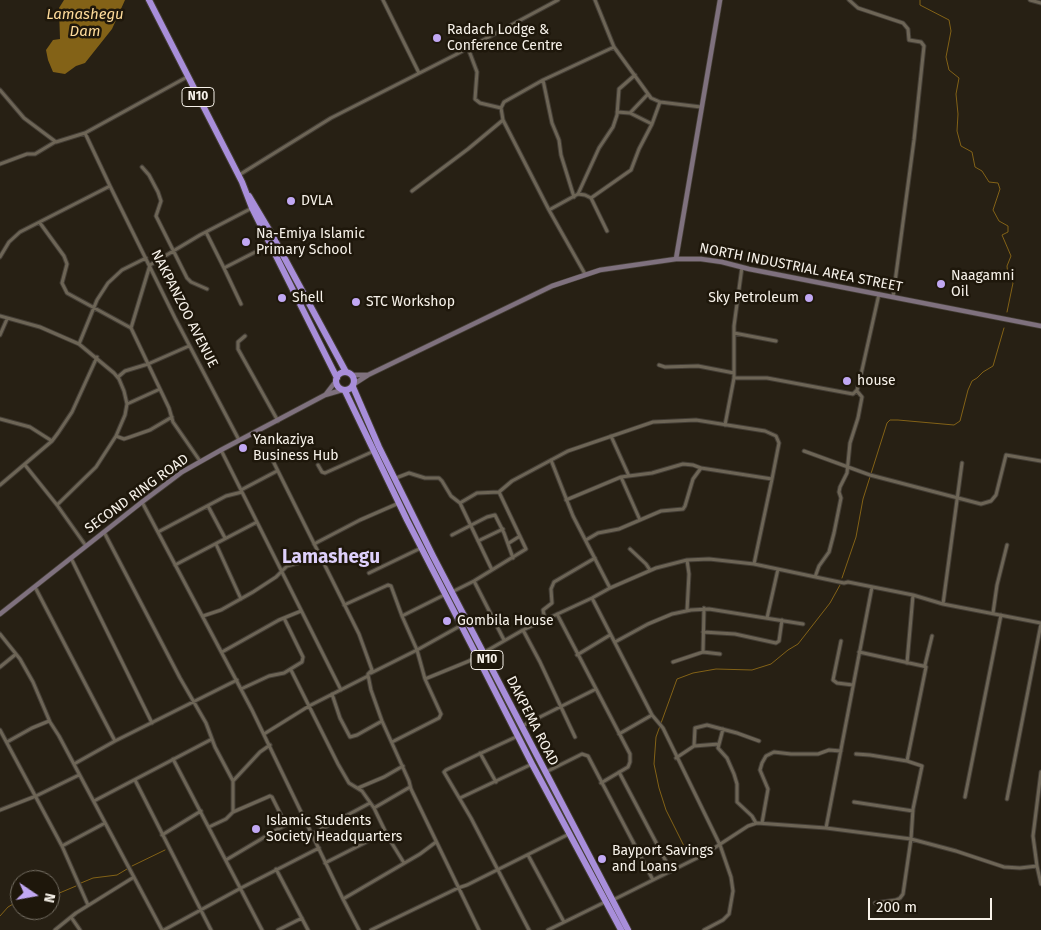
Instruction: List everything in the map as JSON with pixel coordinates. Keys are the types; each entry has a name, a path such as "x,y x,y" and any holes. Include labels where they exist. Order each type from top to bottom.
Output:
{"highway":[{"name":"N10","path":"149,0 239,176 252,208 337,379 338,386 343,390"},
{"name":"N10","path":"247,194 252,199 348,374 354,380 353,385"},
{"path":"281,267 288,264"},
{"path":"337,379 342,373 348,374"},
{"path":"343,390 353,385"},
{"name":"DAKPEMA ROAD","path":"353,385 449,593 532,764 569,834 628,930"},
{"name":"DAKPEMA ROAD","path":"343,390 422,548 449,593 461,625 521,727 545,773 609,901 620,930"}],"main road":[{"path":"676,258 720,0"},
{"name":"NORTH INDUSTRIAL AREA STREET","path":"353,385 368,374 536,293 585,274 620,266 676,258 701,259 1041,326"},
{"name":"NORTH INDUSTRIAL AREA STREET","path":"348,374 368,374"},
{"name":"SECOND RING ROAD","path":"325,395 337,379"},
{"name":"SECOND RING ROAD","path":"0,614 142,502 200,461 325,395 343,390"}],"street":[{"path":"382,0 420,72"},
{"path":"239,176 331,118 558,0"},
{"path":"595,0 614,47 648,94 660,102 701,108"},
{"path":"848,0 858,8 904,23 908,29 909,40 921,42 924,45 914,140 893,297"},
{"path":"1030,0 1041,3"},
{"path":"585,274 549,210 503,120 501,108 504,102 543,80 614,47"},
{"path":"468,48 477,72 475,99 501,108"},
{"path":"0,164 27,154 35,154 56,142 85,133 188,76"},
{"path":"549,210 576,195 599,148 613,127 617,112 619,89 635,76"},
{"path":"543,80 552,123 559,140 561,155 576,195"},
{"path":"0,90 28,122 56,142"},
{"path":"630,113 648,94"},
{"path":"576,195 591,198 631,170 638,149 652,124 660,102"},
{"path":"617,112 630,113 652,124"},
{"path":"412,191 503,120"},
{"name":"NAKPANZOO AVENUE","path":"85,133 189,346 239,440"},
{"path":"142,167 150,175 158,192 160,202 156,216 189,281 207,288"},
{"path":"0,257 14,237 26,228 110,186"},
{"path":"591,198 607,231"},
{"path":"131,328 150,265 252,208"},
{"path":"40,222 64,256 67,264 63,277 64,287 68,293 131,328 172,417 200,461"},
{"path":"206,232 241,304"},
{"path":"224,268 270,245"},
{"path":"80,344 100,295 115,276 130,265 146,258"},
{"path":"725,425 734,378 734,333 742,267"},
{"path":"734,378 767,378 852,394 857,391 879,294"},
{"path":"0,316 40,327 80,344 97,357 118,377 122,384 127,404 123,422 116,436 96,467 57,506"},
{"path":"0,335 7,319"},
{"path":"734,333 776,341"},
{"path":"245,336 238,342 238,349 278,421"},
{"path":"118,377 125,371 148,364 189,346"},
{"path":"0,485 52,441 72,412 97,357"},
{"path":"659,364 665,367 698,366 734,373"},
{"path":"127,404 160,389"},
{"path":"815,577 819,566 828,552 841,498 840,487 849,467 850,443 862,397 857,391"},
{"path":"116,436 124,439 130,437 150,430 172,417"},
{"path":"0,419 30,427 52,441"},
{"path":"460,503 477,493 499,492 512,481 590,442 658,421 696,420 765,432 776,436 779,443 754,564"},
{"path":"611,436 629,476"},
{"path":"221,450 341,690"},
{"path":"318,465 322,472 325,473 374,451"},
{"path":"804,452 922,490 981,504 991,501 996,495 1008,454 1041,461"},
{"path":"264,734 309,706 368,676 372,670 344,605 270,457"},
{"path":"551,460 566,500 610,588"},
{"path":"943,604 962,463"},
{"path":"566,500 621,477 652,473 683,464 772,479"},
{"path":"25,465 86,546"},
{"path":"586,540 598,534 619,529 661,511 684,508 693,479 700,468"},
{"path":"158,532 277,471"},
{"path":"395,478 409,473 425,478 439,478 451,496 460,503 492,570"},
{"path":"621,477 640,520"},
{"path":"402,616 474,581 526,549 499,492"},
{"path":"142,502 270,745 325,863 359,930"},
{"path":"314,544 360,520 399,503"},
{"path":"208,506 225,538"},
{"path":"452,535 495,515 503,529 514,558"},
{"path":"176,565 257,522"},
{"path":"478,541 503,529"},
{"path":"104,532 206,723 233,781 233,812"},
{"path":"509,543 520,536"},
{"path":"216,544 241,599"},
{"path":"993,613 997,584 1007,545"},
{"path":"369,573 422,548"},
{"path":"630,549 650,570"},
{"path":"203,616 210,612 221,610 241,599 287,566 320,557"},
{"path":"71,558 152,723"},
{"path":"545,620 544,610 552,603 551,589 554,582 595,558"},
{"path":"425,679 480,655 523,630 610,588 650,570 687,560 709,559 754,564 913,595 943,604 1041,624 1007,799"},
{"path":"687,560 689,574 687,610"},
{"path":"768,618 778,568"},
{"path":"474,581 504,640"},
{"path":"344,605 390,586 417,650 425,679 441,714 440,717 392,742"},
{"path":"35,587 115,741"},
{"path":"826,828 872,587"},
{"path":"907,663 913,595"},
{"path":"592,598 652,715 663,728 720,845 733,885 732,902 730,912 726,917 704,930"},
{"path":"703,652 704,608"},
{"path":"615,642 648,624 672,614 704,608 803,624"},
{"path":"222,652 284,618 301,611"},
{"path":"557,614 630,754 628,767 601,782"},
{"path":"965,796 1001,615"},
{"path":"241,689 269,676 291,670 304,659 284,618"},
{"path":"703,632 735,634 776,643 779,641 782,620"},
{"path":"368,674 417,650 461,625"},
{"path":"523,630 548,678 575,737"},
{"path":"0,634 34,682 50,721 163,930 319,848"},
{"path":"577,655 610,634"},
{"path":"923,666 925,665 932,636"},
{"path":"841,641 833,680 837,683 853,685"},
{"path":"673,662 703,652 720,654"},
{"path":"859,652 926,667 907,761"},
{"path":"0,667 16,654"},
{"path":"291,670 348,781 358,788 374,808 404,863"},
{"path":"368,674 371,690 382,720 403,766 410,787 479,930"},
{"path":"74,764 115,741 237,680"},
{"path":"521,727 596,689"},
{"path":"332,694 340,718 350,738 357,736 382,720"},
{"path":"619,734 652,715"},
{"path":"6,742 50,721"},
{"path":"694,746 694,730 696,727 707,725 759,742"},
{"path":"723,729 718,749 729,762 736,779 737,802 752,816 756,823"},
{"path":"0,730 62,846 88,905"},
{"path":"518,736 445,771 529,930"},
{"path":"94,801 212,739"},
{"path":"676,758 694,746 719,744"},
{"path":"233,781 260,752 270,745"},
{"path":"762,823 768,789 760,770 766,756 774,752 818,754 829,750 841,751"},
{"path":"480,753 496,782"},
{"path":"545,773 585,754 652,880"},
{"path":"856,754 907,761 922,766 913,811 903,894 896,900 876,903"},
{"path":"173,759 262,930"},
{"path":"460,798 532,764"},
{"path":"358,788 384,777 403,766"},
{"path":"619,772 671,871"},
{"path":"1041,772 1034,819 1034,845 1041,884"},
{"path":"0,810 36,796 80,775"},
{"path":"135,780 210,930"},
{"path":"374,808 410,787"},
{"path":"209,827 226,819 233,812 270,796 286,825"},
{"path":"854,802 913,811"},
{"path":"312,834 370,803"},
{"path":"162,835 200,811"},
{"path":"226,860 304,816"},
{"path":"1034,819 1041,819"},
{"path":"62,846 105,823"},
{"path":"548,930 671,871 756,823 826,828 911,839 1004,867 1037,866"},
{"path":"325,863 386,832"},
{"path":"371,930 569,834"},
{"path":"343,899 436,842"},
{"path":"528,855 564,922"},
{"path":"276,870 308,930"},
{"path":"55,930 88,905 134,877"},
{"path":"71,917 80,930"},
{"path":"278,930 302,918"}],"water":[{"name":"Lamashegu Dam","path":"64,0 125,0 112,29 85,63 76,66 65,74 53,72 46,50 53,40 60,39 59,8"}],"waterway":[{"path":"920,0 920,5 949,20 951,31 946,57 949,70 959,78 956,94 957,131 961,146 972,152 975,167 982,171 989,182 998,183 1000,189 993,210 999,221 1008,226 1008,232 1002,235 1011,256 1007,266 1008,276 1013,283 1007,312"},
{"path":"842,578 856,537 863,499 887,423 890,420 898,420 954,425 960,421 972,381 993,366 1004,328"},
{"path":"689,852 685,848 666,810 654,764 656,737 677,679 693,673 716,669 752,670 771,664 798,644 830,603 840,585"},
{"path":"132,866 165,850"},
{"path":"81,883 93,878 117,875 127,869"},
{"path":"60,893 76,886"},
{"path":"0,916 10,906"}],"place":[{"name":"Radach Lodge & Conference Centre","path":"437,38"},
{"name":"DVLA","path":"291,201"},
{"name":"Na-Emiya Islamic Primary School","path":"246,242"},
{"name":"Naagamni Oil","path":"941,284"},
{"name":"Shell","path":"282,298"},
{"name":"Sky Petroleum","path":"809,298"},
{"name":"STC Workshop","path":"356,302"},
{"name":"house","path":"847,381"},
{"name":"Yankaziya Business Hub","path":"243,448"},
{"name":"Gombila House","path":"447,621"},
{"name":"Islamic Students Society Headquarters","path":"256,829"},
{"name":"Bayport Savings and Loans","path":"602,859"}],"district":[{"name":"Lamashegu","path":"331,558"}]}
